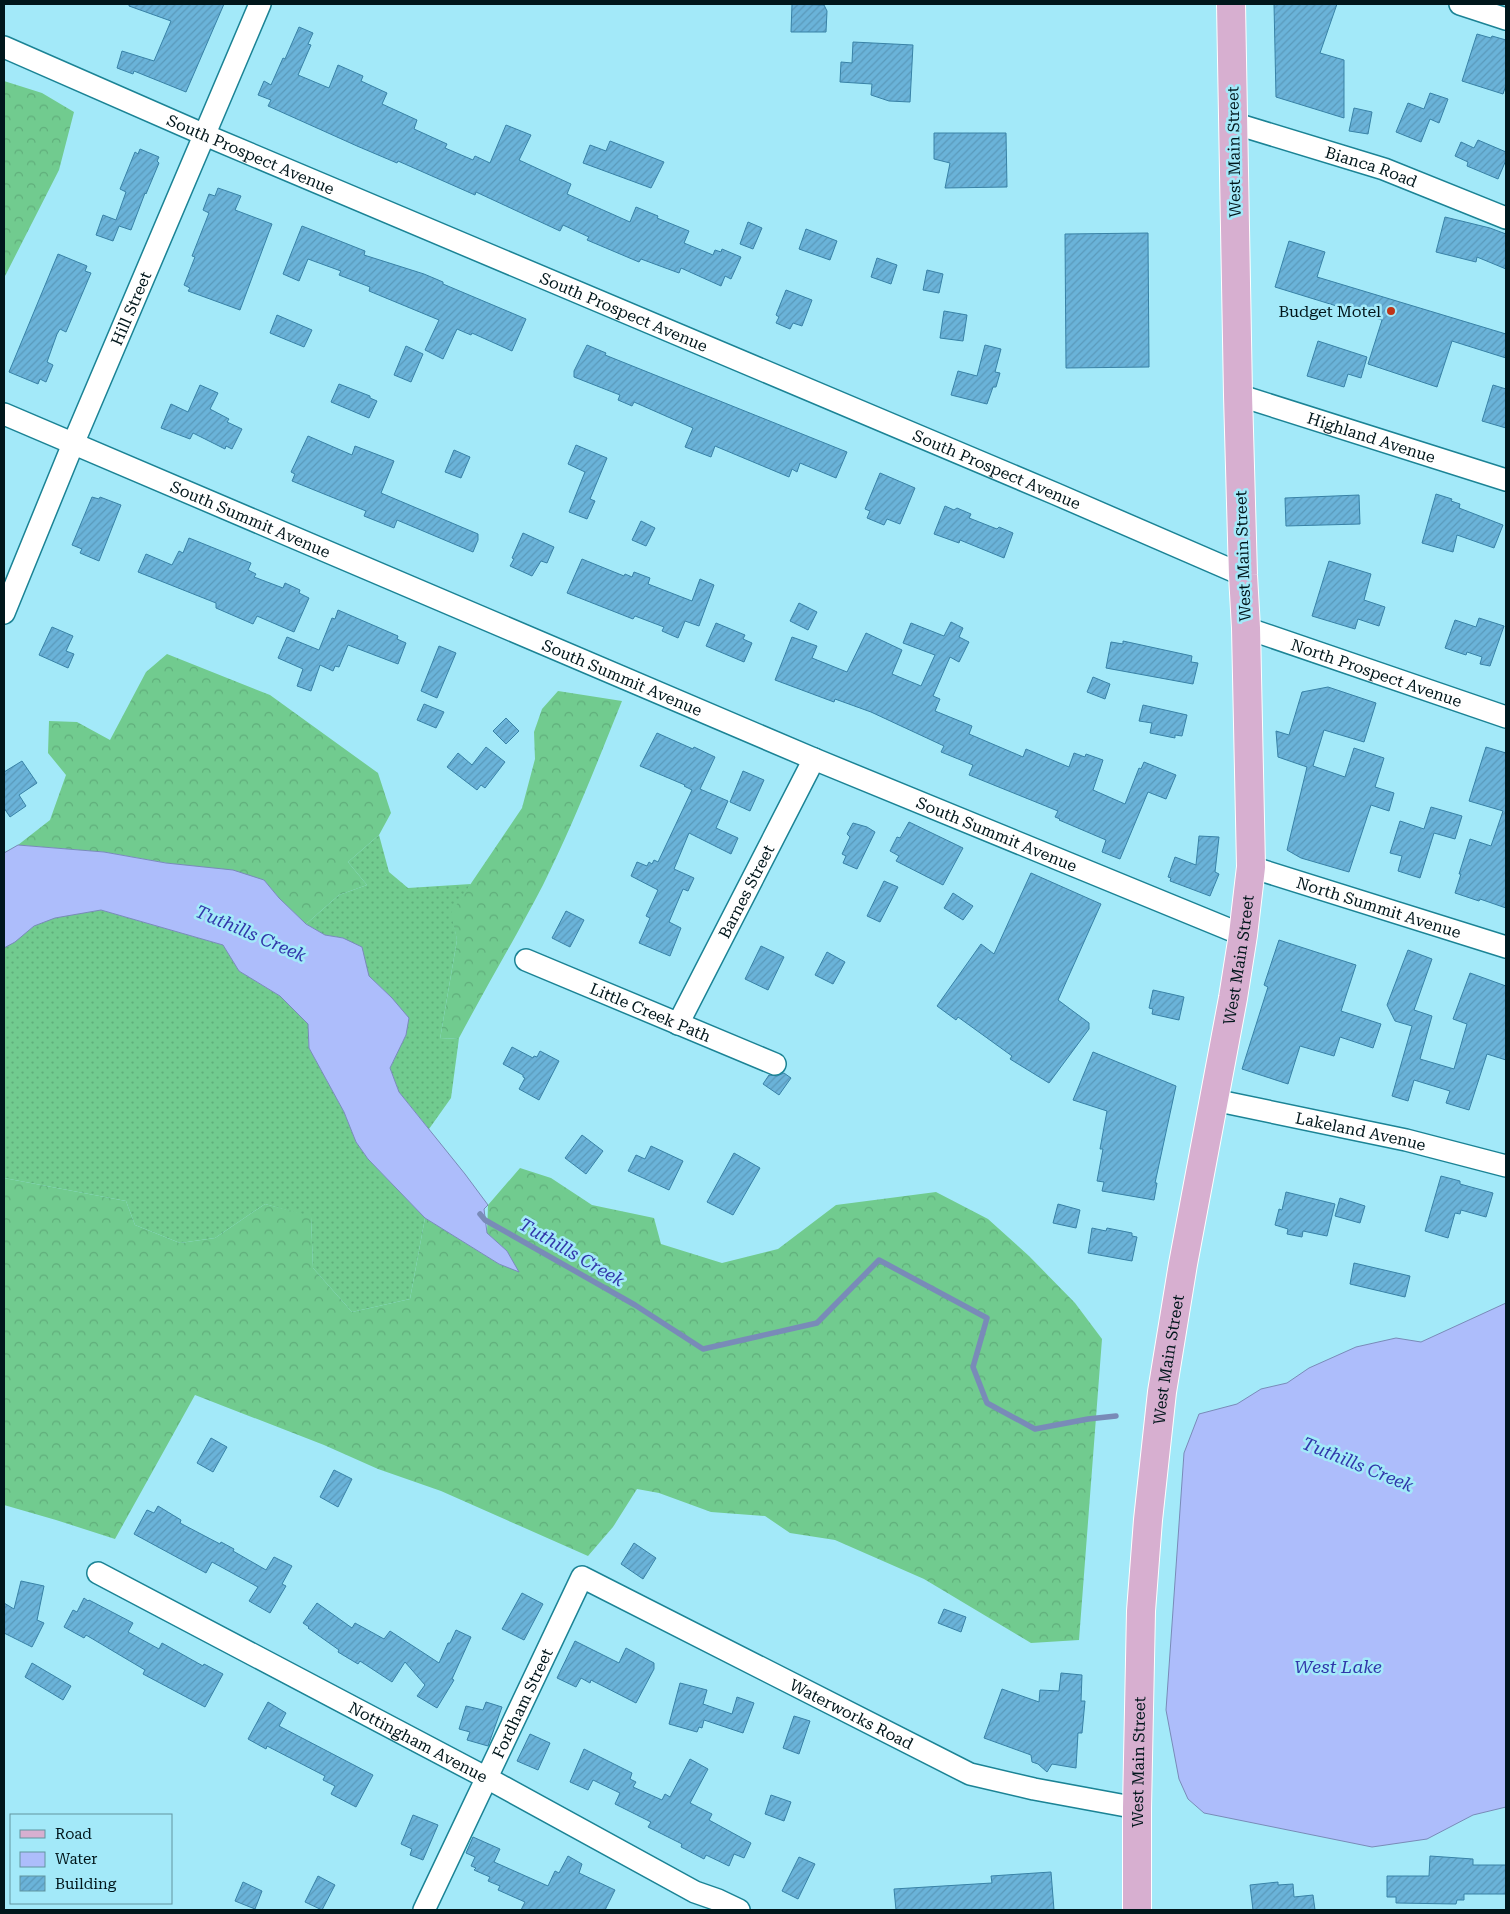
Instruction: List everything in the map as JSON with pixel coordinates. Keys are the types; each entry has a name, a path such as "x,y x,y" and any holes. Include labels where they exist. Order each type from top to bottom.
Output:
{"main road":[{"name":"West Main Street","path":"1137,1910 1141,1611 1148,1520 1162,1392 1243,935 1251,867 1246,628 1238,395 1231,4"}],"street":[{"name":"Hill Street","path":"4,613 73,444 260,4"},
{"path":"1460,4 1506,19"},
{"name":"South Prospect Avenue","path":"4,48 1243,575"},
{"name":"Bianca Road","path":"1233,123 1384,168 1506,218"},
{"name":"Highland Avenue","path":"1238,395 1506,480"},
{"name":"South Summit Avenue","path":"4,414 814,758 1243,935"},
{"name":"North Prospect Avenue","path":"1246,628 1506,717"},
{"name":"Barnes Street","path":"678,1024 814,758"},
{"name":"North Summit Avenue","path":"1251,867 1506,947"},
{"name":"Little Creek Path","path":"526,960 775,1064"},
{"name":"Lakeland Avenue","path":"1214,1100 1406,1140 1506,1166"},
{"name":"Nottingham Avenue","path":"98,1573 487,1778 695,1892 718,1900 738,1910"},
{"name":"Waterworks Road","path":"582,1577 970,1774 1034,1789 1137,1808"},
{"name":"Fordham Street","path":"424,1910 582,1577"}],"green space":[{"path":"4,81 42,93 74,112 59,170 4,278"},
{"path":"167,654 270,695 378,773 391,813 379,835 348,862 367,885 339,895 306,924 279,898 264,880 104,852 18,845 50,820 66,775 48,753 49,721 77,722 110,740 146,672"},
{"path":"558,691 622,701 575,817 533,904 459,1038 440,1039 457,940 451,913 522,808 535,759 534,732 542,709"},
{"path":"379,835 389,872 408,888 471,884 452,913 457,940 440,1039 459,1038 451,1098 429,1129 399,1092 390,1068 406,1035 392,998 369,976 343,938 325,935 306,924 339,895 367,885 348,862"},
{"path":"101,910 223,945 239,971 280,996 308,1024 309,1048 344,1112 356,1142 368,1159 425,1218 410,1299 352,1312 313,1268 311,1217 265,1204 215,1238 180,1243 135,1225 126,1201 4,1178 4,948 40,923"},
{"path":"520,1168 551,1178 592,1205 654,1218 661,1244 722,1263 778,1249 836,1205 936,1192 988,1219 1029,1256 1075,1303 1102,1339 1079,1640 1031,1643 924,1579 835,1540 790,1533 765,1516 711,1512 659,1493 637,1489 613,1527 588,1556 441,1491 378,1469 324,1445 195,1395 115,1539 4,1505 4,1178 126,1201 135,1225 180,1243 215,1238 265,1204 311,1216 313,1268 352,1312 410,1299 425,1218 499,1264 518,1271 507,1251 487,1233 488,1205"}],"water":[{"path":"18,845 104,852 166,863 233,870 264,880 279,898 306,924 325,935 343,938 362,947 369,976 409,1018 406,1035 390,1068 399,1092 488,1205 484,1209 487,1233 507,1251 519,1272 499,1264 425,1218 368,1159 356,1142 344,1112 309,1048 308,1024 280,996 239,971 223,945 101,910 55,918 34,926 15,942 4,948 4,853"},
{"name":"West Lake","path":"1506,1303 1506,1807 1473,1815 1427,1839 1372,1847 1204,1813 1188,1799 1179,1779 1166,1710 1184,1453 1199,1414 1237,1404 1261,1389 1287,1383 1309,1368 1356,1347 1396,1338 1421,1342"}],"building":[{"path":"129,4 224,4 186,92 134,71 133,74 117,68 122,51 154,61 171,21 129,6"},
{"path":"792,4 824,5 827,11 826,32 791,32"},
{"path":"1274,4 1337,4 1320,53 1344,60 1344,118 1276,97"},
{"path":"299,27 313,33 308,44 311,45 298,75 329,88 338,65 363,76 361,81 387,93 382,104 417,120 414,129 447,144 445,148 473,160 475,156 490,163 506,125 531,135 519,160 571,184 567,194 630,222 636,207 689,231 684,243 713,255 715,250 721,252 722,249 741,257 731,279 725,276 721,286 681,268 679,273 641,259 639,262 587,240 589,237 563,225 560,231 476,192 475,195 398,161 397,163 268,106 271,100 258,95 264,81 271,85"},
{"path":"1477,34 1506,40 1506,85 1503,94 1462,81"},
{"path":"853,42 913,45 910,102 889,101 871,95 872,84 840,82 841,62 852,63"},
{"path":"1430,93 1448,99 1439,123 1430,119 1421,142 1396,132 1408,103 1424,109"},
{"path":"1354,108 1372,112 1368,134 1349,131"},
{"path":"934,133 1006,133 1007,187 945,188 950,163 934,159"},
{"path":"1478,140 1506,152 1506,160 1498,179 1467,166 1468,162 1455,156 1461,142 1474,148"},
{"path":"610,141 664,162 651,188 583,163 590,145 606,151"},
{"path":"140,149 159,157 157,161 159,163 131,230 119,226 113,241 96,235 103,215 116,220 126,192 120,189 135,152 138,154"},
{"path":"218,188 241,196 235,210 272,224 240,310 188,291 190,288 184,285 195,257 192,256 209,213 203,210 209,194 215,196"},
{"path":"1445,217 1506,234 1506,269 1477,257 1476,262 1436,252"},
{"path":"748,222 762,228 753,249 740,244"},
{"path":"302,226 365,251 364,255 424,274 526,319 512,351 472,333 471,335 457,329 443,359 425,350 439,320 369,291 370,287 339,275 341,271 308,259 299,281 283,274"},
{"path":"806,229 837,241 830,260 799,249"},
{"path":"1148,233 1149,367 1066,368 1065,234"},
{"name":"Budget Motel","path":"1289,241 1325,252 1317,277 1506,334 1506,358 1452,341 1437,387 1368,364 1382,320 1275,287"},
{"path":"58,254 87,266 85,271 91,273 66,332 60,329 57,334 47,362 53,365 46,382 40,379 38,384 9,372"},
{"path":"877,258 897,265 891,284 871,277"},
{"path":"927,270 943,274 939,293 923,290"},
{"path":"786,290 812,300 802,326 793,323 790,329 776,323 779,317 776,315"},
{"path":"944,311 967,315 963,341 940,338"},
{"path":"277,315 312,330 304,347 270,333"},
{"path":"1318,341 1367,357 1361,378 1348,374 1344,387 1307,376"},
{"path":"587,345 606,353 605,355 847,452 836,478 800,463 797,472 792,469 789,477 715,446 711,457 685,447 693,428 634,402 632,406 618,400 620,395 574,377 574,371"},
{"path":"985,345 1001,349 995,372 1000,373 996,387 993,387 987,404 951,395 958,371 977,376"},
{"path":"406,346 423,354 411,382 394,375"},
{"path":"339,384 370,396 370,398 377,401 369,418 331,402"},
{"path":"200,385 218,393 210,409 229,419 227,422 242,429 232,449 226,446 225,449 193,433 190,439 161,428 171,404 188,412"},
{"path":"1493,385 1506,389 1506,428 1482,421"},
{"path":"308,436 352,455 355,446 394,461 381,493 478,534 478,540 473,552 397,520 394,528 364,516 366,511 292,481 295,474 291,472"},
{"path":"576,445 607,458 590,499 595,501 587,519 569,512 585,472 568,464"},
{"path":"454,450 470,457 461,478 445,472"},
{"path":"880,473 915,488 900,524 887,519 884,525 867,518 870,511 865,509"},
{"path":"1436,494 1452,499 1451,501 1460,504 1459,508 1503,525 1494,548 1457,535 1453,552 1422,543"},
{"path":"1359,495 1360,524 1286,526 1285,498"},
{"path":"92,497 99,499 100,497 121,505 99,561 80,553 82,549 72,545"},
{"path":"945,506 954,510 957,508 971,514 969,518 1013,533 1004,558 960,540 959,543 934,534"},
{"path":"641,521 655,528 646,546 632,540"},
{"path":"523,533 554,547 547,563 541,561 532,576 510,566"},
{"path":"189,538 251,563 248,570 256,574 254,577 283,588 285,583 300,590 299,593 309,598 294,632 257,616 253,624 216,608 216,603 138,572 146,554 172,565 179,551 183,553"},
{"path":"582,559 624,576 625,574 632,577 634,572 650,578 648,584 692,601 700,579 714,585 699,626 685,621 678,638 662,631 664,627 635,616 633,619 567,593"},
{"path":"1329,561 1371,574 1364,600 1385,607 1379,626 1358,619 1355,629 1312,616"},
{"path":"799,603 817,612 808,630 790,621"},
{"path":"338,610 398,636 397,639 406,643 398,664 348,645 339,667 335,666 333,671 320,665 311,691 297,686 303,669 278,658 287,637 319,650 332,618 335,619"},
{"path":"1479,618 1504,626 1490,666 1480,664 1482,657 1467,652 1466,655 1445,648 1455,620 1476,627"},
{"path":"951,622 963,628 959,637 969,642 959,662 950,657 933,696 940,699 935,711 972,726 969,734 1023,757 1026,749 1069,767 1074,753 1085,757 1086,754 1103,760 1093,790 1125,804 1139,768 1141,769 1144,762 1176,775 1166,799 1148,792 1120,859 1102,852 1106,840 1055,817 1058,811 969,775 973,765 941,752 944,746 871,712 835,699 834,702 775,680 792,637 817,646 812,658 847,672 866,633 902,650 892,674 921,686 935,655 903,643 911,623 944,636"},
{"path":"716,623 745,635 743,639 752,643 744,662 706,646"},
{"path":"52,627 73,636 66,651 74,654 68,668 39,655"},
{"path":"1123,641 1192,656 1191,662 1198,663 1193,684 1106,668 1111,642 1123,644"},
{"path":"439,646 456,653 437,698 421,691"},
{"path":"1093,677 1110,684 1105,699 1087,692"},
{"path":"1328,687 1376,703 1364,742 1324,730 1313,766 1345,777 1354,748 1384,758 1375,787 1394,793 1389,811 1371,805 1349,872 1301,858 1287,850 1307,767 1278,757 1276,731 1289,735 1302,692"},
{"path":"424,704 444,712 436,728 417,720"},
{"path":"1143,705 1187,715 1182,736 1175,735 1175,738 1150,733 1152,723 1139,721"},
{"path":"506,718 519,731 506,744 493,731"},
{"path":"657,733 715,757 700,789 728,801 716,828 738,838 731,854 689,833 674,869 694,878 688,891 683,889 669,922 681,928 670,956 639,943 650,918 646,916 658,890 631,876 637,862 647,866 649,862 652,864 654,860 658,862 692,790 685,785 640,766"},
{"path":"486,747 505,762 485,788 481,785 477,790 447,767 458,753 472,765"},
{"path":"1486,747 1506,753 1506,908 1455,893 1470,839 1491,846 1503,811 1469,801"},
{"path":"22,761 37,783 19,795 26,806 10,817 4,808 4,772"},
{"path":"743,771 764,780 750,811 730,802"},
{"path":"1431,807 1462,816 1455,839 1434,833 1420,878 1398,871 1402,856 1390,853 1400,821 1424,829"},
{"path":"909,822 963,848 943,885 896,861 899,856 890,851 897,837 900,838"},
{"path":"853,823 867,827 875,832 857,869 843,863 846,856 842,854 850,837 847,834"},
{"path":"1199,836 1219,837 1215,872 1219,874 1210,896 1170,881 1171,878 1168,877 1175,857 1196,865"},
{"path":"1031,873 1101,904 1058,1000 1089,1023 1089,1029 1049,1083 1010,1059 1012,1056 958,1017 956,1020 937,1006 981,944 994,954"},
{"path":"884,881 898,887 880,922 867,916"},
{"path":"953,893 973,906 963,920 944,908"},
{"path":"566,911 584,920 570,947 552,938"},
{"path":"1279,940 1356,965 1341,1011 1381,1024 1373,1048 1340,1037 1334,1056 1300,1046 1288,1084 1242,1069 1268,987 1264,985"},
{"path":"761,946 784,957 768,990 745,979"},
{"path":"1408,950 1432,959 1414,1010 1432,1016 1420,1059 1454,1069 1467,1024 1453,1019 1470,973 1506,986 1506,1060 1487,1054 1469,1110 1446,1103 1450,1091 1414,1080 1408,1101 1392,1096 1412,1026 1395,1021 1387,1005"},
{"path":"827,952 845,962 833,984 815,975"},
{"path":"1153,990 1184,997 1179,1020 1152,1014 1153,1009 1149,1008"},
{"path":"512,1047 533,1058 534,1056 537,1057 540,1051 559,1061 539,1100 519,1089 525,1078 523,1075 503,1064"},
{"path":"1093,1052 1176,1086 1155,1183 1157,1183 1154,1200 1102,1191 1104,1182 1097,1181 1103,1149 1100,1149 1107,1111 1073,1100"},
{"path":"784,1073 791,1078 779,1095 763,1084 769,1075 777,1076"},
{"path":"582,1135 603,1151 586,1174 565,1158"},
{"path":"651,1146 683,1161 669,1190 628,1171 636,1155 645,1159"},
{"path":"734,1153 760,1168 733,1215 707,1202"},
{"path":"1441,1176 1460,1181 1460,1184 1493,1193 1486,1217 1461,1210 1460,1214 1455,1213 1448,1238 1425,1231"},
{"path":"1286,1192 1335,1204 1327,1236 1303,1231 1302,1237 1287,1234 1288,1229 1275,1225 1279,1209 1282,1210"},
{"path":"1340,1198 1365,1206 1360,1223 1335,1216"},
{"path":"1058,1204 1080,1210 1076,1228 1053,1223"},
{"path":"1092,1228 1106,1231 1107,1228 1132,1233 1132,1236 1137,1237 1132,1261 1088,1253"},
{"path":"1354,1263 1410,1276 1405,1297 1350,1284"},
{"path":"211,1438 227,1447 213,1472 197,1463"},
{"path":"334,1470 352,1479 338,1507 320,1497"},
{"path":"158,1506 181,1520 180,1523 220,1544 221,1542 234,1549 233,1551 266,1570 274,1557 292,1566 282,1584 286,1586 270,1613 249,1601 258,1587 212,1562 206,1573 134,1534 147,1510 154,1513"},
{"path":"634,1543 656,1558 643,1579 621,1564"},
{"path":"21,1581 44,1586 37,1620 44,1623 32,1647 4,1633 4,1603 14,1609"},
{"path":"522,1593 543,1604 524,1640 502,1629"},
{"path":"84,1598 133,1623 128,1632 159,1649 162,1643 203,1666 204,1664 223,1674 205,1707 143,1674 145,1670 86,1635 84,1638 64,1627 73,1610 77,1612"},
{"path":"317,1603 352,1628 355,1623 384,1639 390,1631 439,1663 456,1630 471,1637 452,1679 454,1680 437,1708 417,1696 425,1685 405,1662 392,1682 360,1661 358,1664 338,1652 339,1650 308,1628 303,1623"},
{"path":"944,1609 966,1617 961,1632 938,1623"},
{"path":"575,1641 619,1663 626,1648 654,1663 654,1669 636,1703 591,1680 590,1683 581,1678 576,1687 557,1678"},
{"path":"32,1663 71,1686 63,1700 25,1677"},
{"path":"1061,1673 1082,1675 1081,1701 1085,1701 1082,1733 1078,1733 1076,1768 1052,1764 1047,1772 1038,1764 1032,1762 1031,1755 984,1738 1002,1689 1039,1702 1040,1690 1059,1691"},
{"path":"680,1683 707,1690 703,1704 732,1714 737,1697 754,1703 743,1733 704,1720 702,1728 699,1727 697,1732 669,1724"},
{"path":"268,1702 286,1713 279,1726 373,1775 356,1807 331,1794 335,1786 323,1780 325,1776 267,1746 266,1749 248,1739"},
{"path":"486,1702 502,1707 488,1746 467,1740 470,1732 459,1729 466,1706 483,1710"},
{"path":"794,1716 810,1721 799,1754 783,1748"},
{"path":"530,1734 550,1743 538,1770 517,1761"},
{"path":"584,1749 632,1773 630,1779 636,1782 633,1787 662,1800 665,1794 670,1797 690,1759 708,1769 690,1803 712,1814 709,1820 751,1843 744,1858 734,1854 729,1866 706,1855 704,1859 681,1847 682,1844 648,1827 651,1822 615,1804 620,1793 593,1780 588,1790 570,1782"},
{"path":"771,1795 791,1802 784,1821 765,1814"},
{"path":"413,1815 438,1825 423,1860 410,1855 412,1849 401,1844"},
{"path":"473,1837 500,1849 494,1862 548,1886 555,1871 559,1873 568,1856 582,1864 579,1873 615,1890 605,1910 521,1910 525,1902 498,1890 500,1886 488,1881 490,1877 474,1870 476,1868 471,1866 475,1857 466,1853"},
{"path":"1430,1856 1473,1859 1473,1865 1506,1865 1506,1894 1464,1894 1464,1900 1457,1900 1456,1904 1396,1903 1396,1897 1387,1897 1387,1876 1429,1876"},
{"path":"799,1857 815,1864 798,1899 782,1891"},
{"path":"1051,1872 1054,1910 896,1910 894,1889 992,1883 991,1876"},
{"path":"318,1876 335,1885 322,1910 305,1902"},
{"path":"243,1882 262,1891 255,1909 235,1901"},
{"path":"1278,1882 1278,1885 1293,1884 1294,1897 1313,1895 1315,1910 1253,1910 1250,1885"}],"waterway":[{"name":"Tuthills Creek","path":"480,1214 485,1220 635,1305 703,1349 817,1323 879,1260 987,1318 973,1367 987,1403 1035,1429 1116,1416"}],"place":[{"name":"Budget Motel","path":"1391,311"}]}
